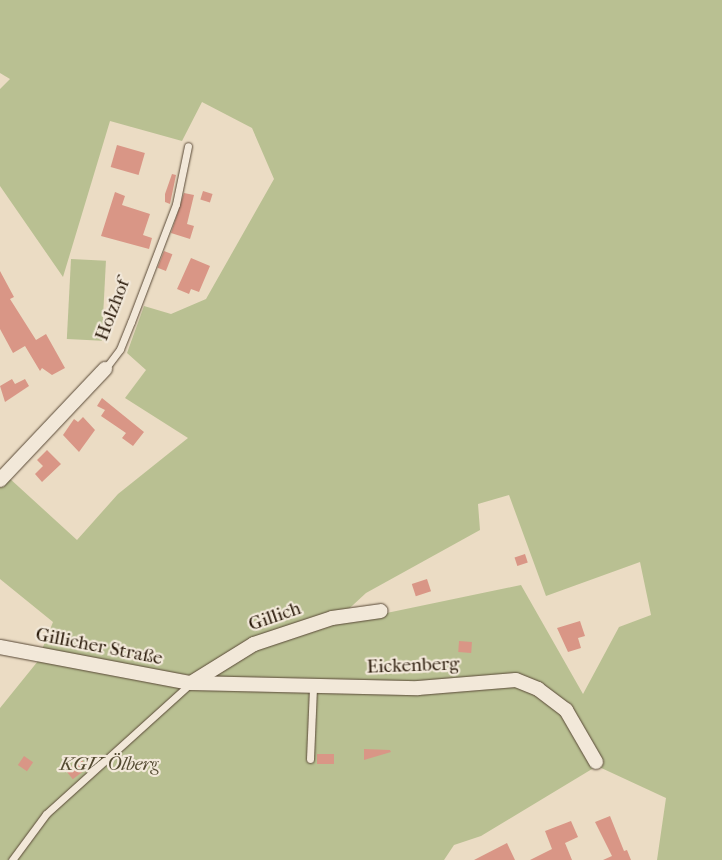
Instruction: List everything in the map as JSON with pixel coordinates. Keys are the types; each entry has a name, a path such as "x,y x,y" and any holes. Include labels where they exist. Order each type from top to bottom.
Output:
{"street":[{"name":"Holzhof","path":"0,480 105,369"},
{"name":"Gillich","path":"191,683 230,655 266,639 332,618 381,611"},
{"name":"Gillicher Straße","path":"0,647 191,683"},
{"name":"Eickenberg","path":"191,683 418,688 516,680 538,689 566,710 596,762"}],"lane":[{"name":"Holzhof","path":"105,369 120,349 176,204 188,146"},
{"path":"12,860 46,814 191,683"},
{"path":"310,759 313,686"}],"green space":[{"name":"KGV Ölberg","path":"0,0 722,0 722,860 657,860 666,798 597,766 481,836 454,845 444,860 0,860 0,708 38,661 187,687 194,676 41,652 53,622 0,579 0,485 8,477 77,540 118,494 188,438 125,398 146,370 127,353 144,306 171,314 206,299 274,179 252,128 202,102 182,141 110,121 63,277 0,186 0,89 10,79 0,73","holes":["509,495 546,596 640,562 651,615 619,627 583,694 521,585 377,615 340,617 366,593 480,530 478,504"]},
{"path":"71,259 106,261 102,341 67,339"}],"building":[{"path":"117,145 145,153 139,175 111,167"},
{"path":"172,174 176,175 170,204 165,202 165,194"},
{"path":"203,191 213,194 210,203 200,200"},
{"path":"115,192 125,196 122,205 150,214 143,235 152,238 149,249 101,236"},
{"path":"184,193 194,195 187,224 194,226 190,239 171,233"},
{"path":"164,251 172,254 166,271 158,268"},
{"path":"191,258 210,266 199,292 191,289 189,294 177,289"},
{"path":"0,271 14,297 10,299 36,340 46,334 65,368 52,375 42,368 40,371 25,346 13,353 0,329"},
{"path":"12,379 15,384 25,379 29,386 5,402 0,386"},
{"path":"102,398 144,432 133,446 122,438 126,433 101,416 105,410 97,406"},
{"path":"83,417 95,430 79,452 63,435 74,419 78,422"},
{"path":"47,450 61,464 42,482 35,474 43,466 37,460"},
{"path":"525,554 528,563 517,566 515,557"},
{"path":"427,579 431,591 416,596 412,584"},
{"path":"580,621 585,636 578,638 581,648 568,652 557,628"},
{"path":"459,641 472,642 471,653 458,652"},
{"path":"364,749 390,750 391,752 364,760"},
{"path":"317,754 334,754 334,764 317,764"},
{"path":"24,756 33,762 27,771 18,765"},
{"path":"81,759 88,768 73,779 66,771"},
{"path":"610,816 624,851 627,850 631,860 603,860 612,856 595,822"},
{"path":"571,821 578,837 565,843 572,860 530,860 552,849 545,831"},
{"path":"507,843 515,860 474,860"}]}
